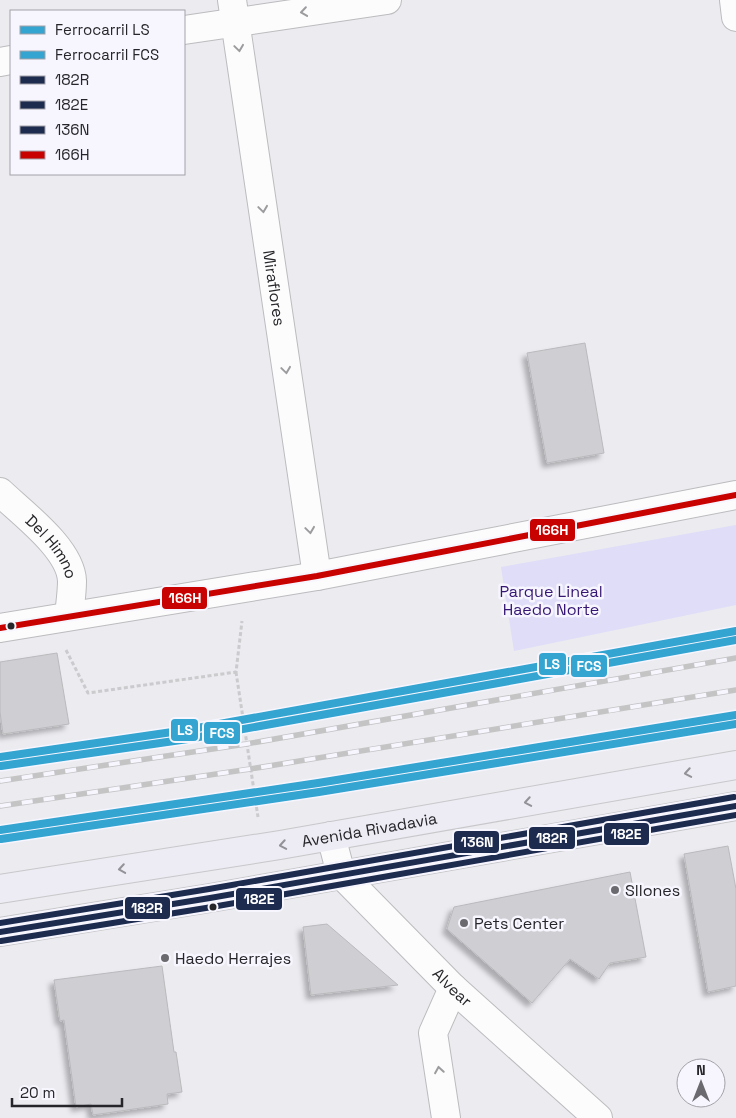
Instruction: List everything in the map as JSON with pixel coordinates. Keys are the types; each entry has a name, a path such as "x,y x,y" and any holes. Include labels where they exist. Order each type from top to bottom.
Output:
{"main road":[{"name":"Avenida Rivadavia","path":"0,888 331,836 736,764"},
{"path":"0,932 210,898 736,806"}],"street":[{"path":"185,30 233,11 387,0"},
{"path":"734,0 736,17"},
{"name":"Miraflores","path":"233,11 317,576"},
{"name":"Del Himno","path":"0,492 56,544 68,563 72,580 60,618"},
{"path":"0,628 317,576 736,495"},
{"name":"Alvear","path":"331,836 341,874 453,988 598,1118"},
{"path":"446,1118 433,1033 453,988"}],"path":[{"path":"243,613 236,672 258,817 263,820"},
{"path":"60,618 88,693 236,672"}],"green space":[{"name":"Parque Lineal Haedo Norte","path":"736,525 736,605 514,651 501,567"}],"building":[{"path":"585,343 604,453 547,463 527,353"},
{"path":"57,653 69,724 3,734 0,712 0,662"},
{"path":"728,846 736,889 736,986 708,992 684,854"},
{"path":"630,872 646,957 610,963 599,979 570,959 532,1003 447,929 454,907"},
{"path":"327,924 398,985 311,995 303,927"},
{"path":"162,966 174,1052 176,1052 182,1092 167,1094 168,1104 93,1115 91,1104 76,1107 64,1020 60,1021 54,980"}],"railway":[{"path":"0,781 246,744 736,658"},
{"path":"0,806 250,769 736,690"}],"rail line":[{"name":"LS","path":"0,757 186,730 736,631"},
{"name":"FCS","path":"1,766 188,739 736,640"},
{"name":"LS","path":"0,830 318,783 736,715"},
{"name":"FCS","path":"1,839 319,792 736,724"}],"transit line":[{"name":"166H","path":"0,628 317,576 736,495"},
{"name":"136N","path":"0,923 209,889 734,797"},
{"name":"182R","path":"0,932 210,898 736,806"},
{"name":"182E","path":"1,941 212,907 736,815"}],"place":[{"name":"Sllones","path":"615,890"},
{"name":"Pets Center","path":"464,923"},
{"name":"Haedo Herrajes","path":"165,958"}]}
